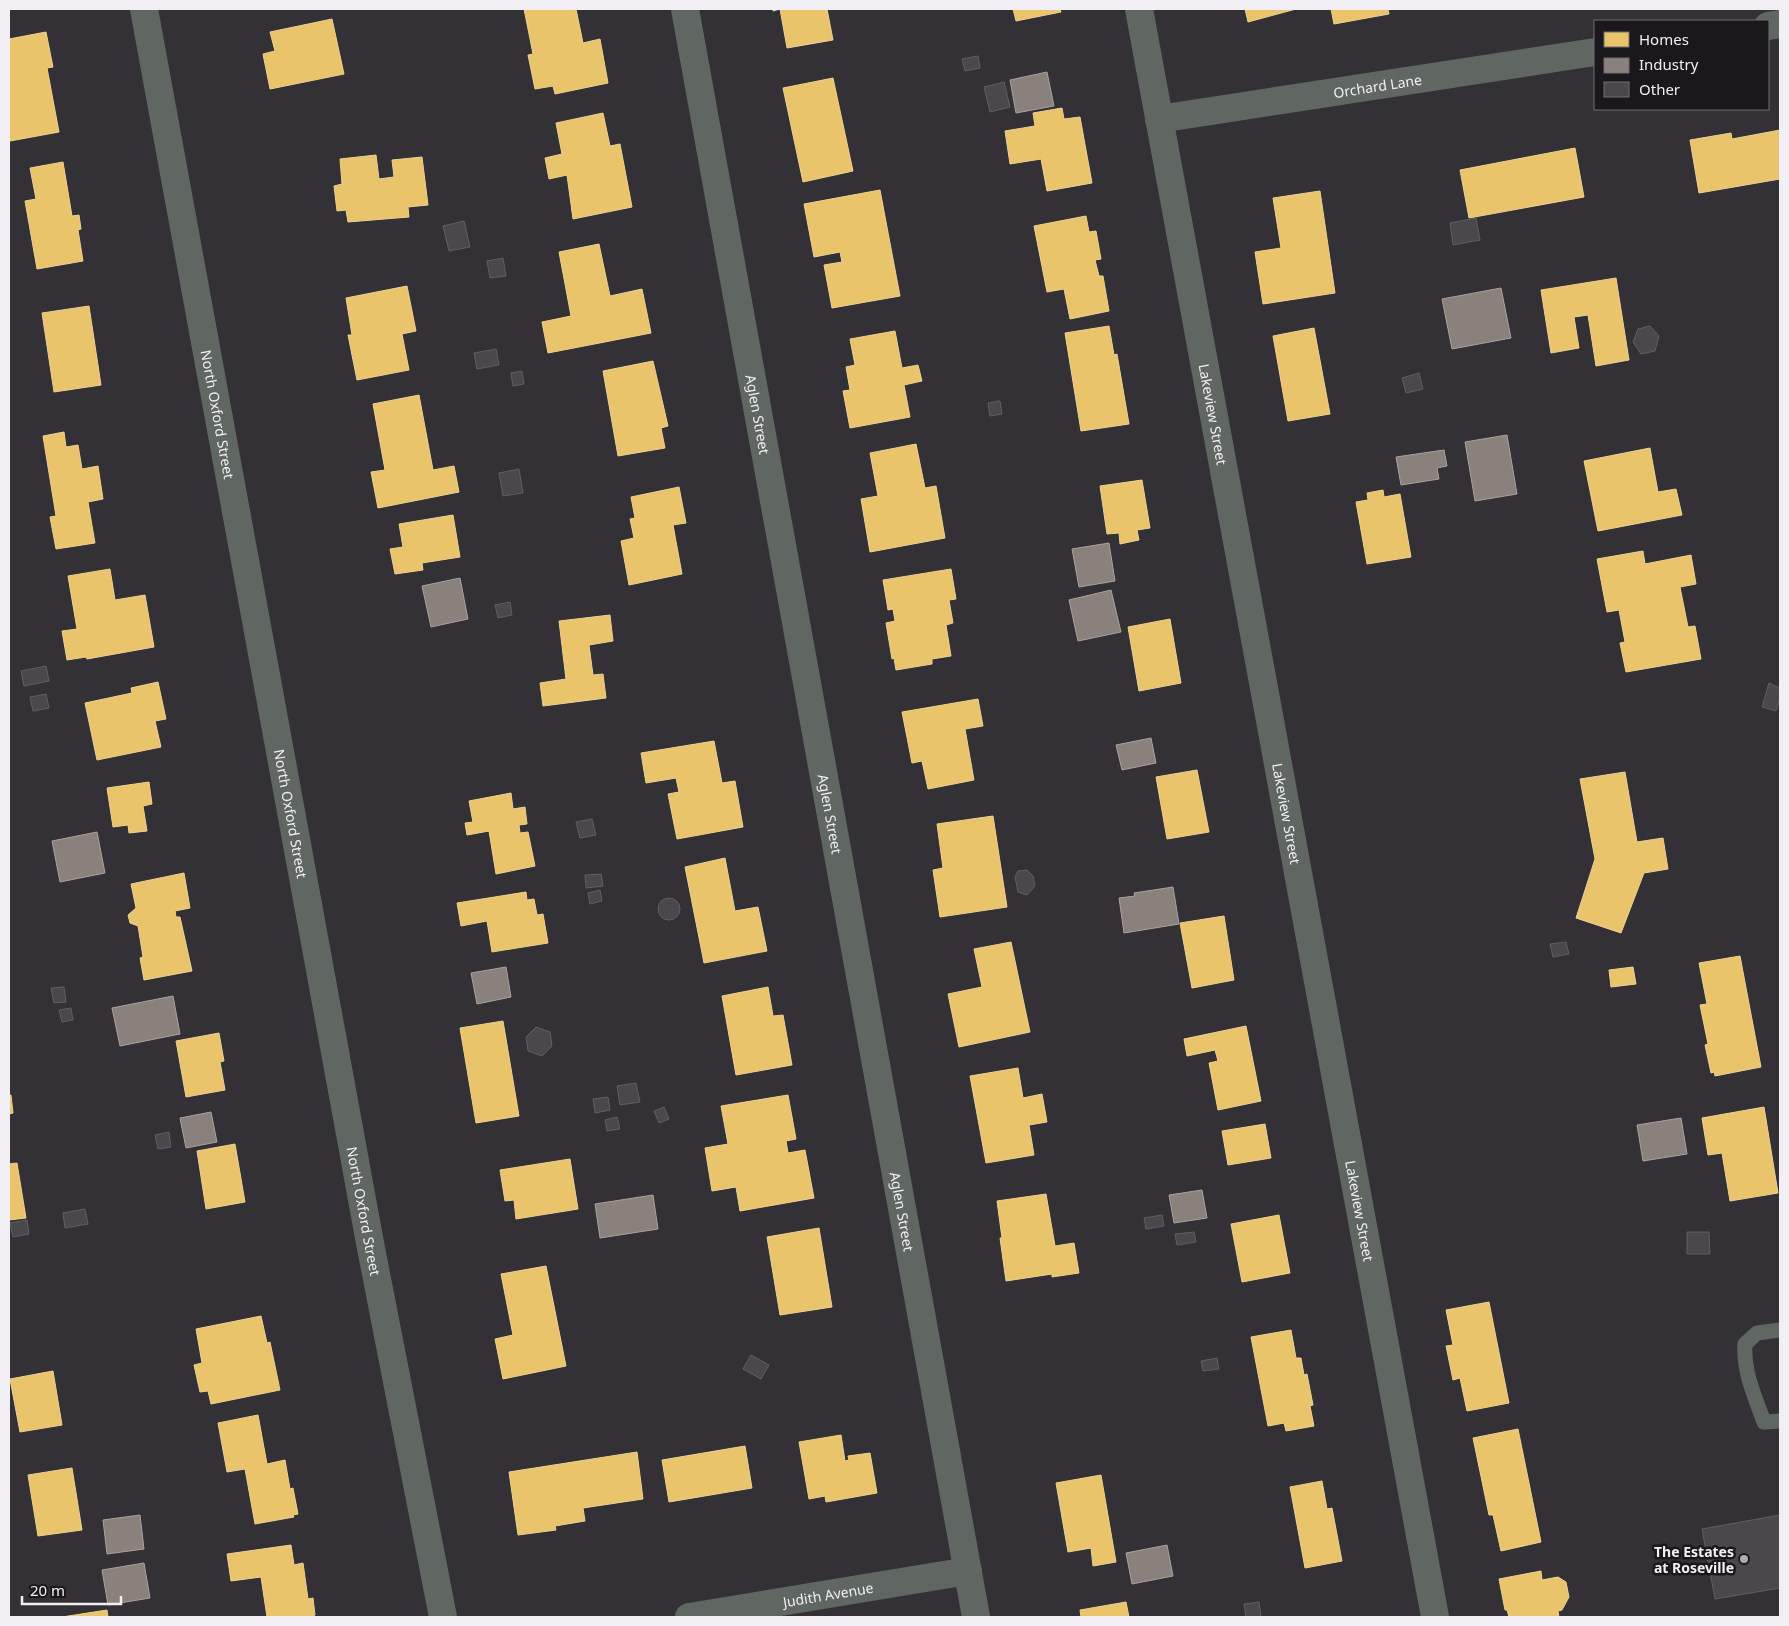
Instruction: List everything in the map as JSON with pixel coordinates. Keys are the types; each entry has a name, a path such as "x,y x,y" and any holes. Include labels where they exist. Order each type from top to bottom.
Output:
{"street":[{"name":"North Oxford Street","path":"144,9 370,1243 443,1617"},
{"name":"Aglen Street","path":"685,9 976,1617"},
{"name":"Lakeview Street","path":"1139,9 1435,1617"},
{"name":"Orchard Lane","path":"1159,119 1594,52"},
{"name":"Judith Avenue","path":"689,1617 968,1571"}],"lane":[{"path":"1780,1330 1757,1333 1745,1344 1744,1358 1748,1377 1764,1422 1780,1421"}],"building: Homes":[{"path":"524,9 576,9 583,43 600,39 608,83 555,94 553,86 535,89 528,55 533,54"},
{"path":"780,9 827,9 833,40 787,48"},
{"path":"1013,9 1060,9 1061,12 1016,21"},
{"path":"1245,9 1296,9 1248,22"},
{"path":"1331,9 1388,9 1389,14 1334,24"},
{"path":"332,19 344,74 270,89 263,54 275,51 270,32"},
{"path":"46,32 53,67 47,68 59,132 10,141 9,39"},
{"path":"833,78 853,171 803,182 783,88"},
{"path":"1062,108 1064,119 1080,117 1092,183 1047,191 1041,159 1010,164 1005,131 1035,126 1033,113"},
{"path":"603,113 610,146 620,144 632,207 573,219 567,175 549,179 545,158 562,154 556,123"},
{"path":"1780,130 1780,179 1699,193 1690,140 1731,133 1732,139"},
{"path":"1575,148 1584,197 1469,218 1460,170"},
{"path":"376,155 379,179 394,177 392,160 422,157 428,205 408,207 409,217 348,222 346,210 337,211 334,186 342,184 340,159"},
{"path":"63,162 72,216 79,215 81,229 78,230 83,261 37,269 25,201 36,199 30,168"},
{"path":"880,190 900,296 832,308 824,265 842,262 840,252 814,257 804,204"},
{"path":"1320,191 1335,293 1263,304 1255,252 1281,248 1273,198"},
{"path":"1086,216 1089,232 1096,231 1101,259 1095,260 1099,276 1103,276 1109,311 1070,319 1064,289 1047,292 1034,226"},
{"path":"599,244 610,296 642,289 651,333 548,353 542,322 571,316 559,252"},
{"path":"1616,278 1629,360 1596,366 1588,315 1574,317 1579,348 1551,353 1541,290"},
{"path":"407,286 416,331 402,334 409,370 357,380 348,335 352,335 346,298"},
{"path":"89,306 101,385 54,392 42,313"},
{"path":"1109,326 1114,355 1117,354 1129,424 1081,431 1065,333"},
{"path":"1314,328 1330,414 1288,421 1273,336"},
{"path":"895,331 902,368 918,365 922,381 904,385 910,417 850,428 843,391 850,390 846,367 855,365 850,339"},
{"path":"653,361 668,426 661,428 665,448 618,456 603,371"},
{"path":"419,395 433,470 454,466 459,492 378,508 371,472 385,470 373,404"},
{"path":"64,432 66,447 78,445 82,469 98,466 103,499 88,502 95,543 56,549 50,517 56,516 43,436"},
{"path":"916,444 925,488 936,486 945,538 870,552 861,499 878,496 870,453"},
{"path":"1650,448 1658,492 1676,489 1682,515 1598,531 1584,461"},
{"path":"1142,480 1150,528 1137,530 1139,540 1120,544 1119,533 1107,534 1100,486"},
{"path":"679,487 686,523 673,525 682,574 629,585 621,541 634,538 630,519 635,518 631,497"},
{"path":"1383,490 1384,497 1400,494 1411,557 1367,564 1356,502 1368,500 1367,493"},
{"path":"453,515 460,557 422,563 423,570 395,574 390,549 403,547 399,524"},
{"path":"1643,551 1645,564 1691,555 1696,584 1680,587 1688,627 1695,626 1701,659 1626,672 1620,643 1625,642 1619,610 1607,612 1597,559"},
{"path":"110,569 115,600 145,595 154,647 87,659 86,657 67,660 62,631 77,629 68,576"},
{"path":"951,569 956,599 949,600 953,623 946,625 951,656 932,659 932,664 896,670 894,658 892,659 886,623 895,621 893,609 888,610 883,580"},
{"path":"610,615 613,641 589,645 593,675 603,674 606,698 543,706 540,683 566,679 559,621"},
{"path":"1170,619 1181,683 1139,691 1128,627"},
{"path":"158,682 166,719 155,721 161,747 97,760 85,703 132,693 131,688"},
{"path":"978,699 983,726 965,729 974,780 928,789 922,761 912,763 902,712"},
{"path":"714,741 722,783 735,781 743,827 677,839 668,794 679,792 676,778 646,783 641,753"},
{"path":"1197,770 1209,832 1167,839 1156,777"},
{"path":"1625,772 1637,842 1663,838 1668,869 1644,873 1621,933 1576,918 1595,859 1580,779"},
{"path":"149,782 152,804 143,806 147,831 129,833 128,825 113,827 107,788"},
{"path":"511,793 513,809 525,807 527,824 519,825 520,833 528,832 535,866 496,874 489,831 467,835 465,823 473,822 469,801"},
{"path":"993,816 1007,907 940,917 933,870 943,868 937,824"},
{"path":"725,858 735,911 758,907 767,951 704,963 685,867"},
{"path":"184,873 190,908 175,911 176,917 180,917 192,971 144,980 140,958 143,957 138,926 130,923 128,915 136,908 131,884"},
{"path":"526,892 527,900 534,899 537,915 543,914 548,943 492,952 487,921 461,926 457,903"},
{"path":"1224,916 1234,980 1192,988 1180,923"},
{"path":"1011,942 1030,1032 959,1047 948,994 982,987 974,949"},
{"path":"1740,956 1761,1067 1715,1076 1714,1072 1711,1073 1705,1045 1708,1044 1700,1005 1707,1004 1699,963"},
{"path":"1633,967 1636,984 1611,987 1609,970"},
{"path":"768,987 773,1016 783,1015 792,1065 736,1075 722,996"},
{"path":"503,1021 519,1116 476,1123 460,1028"},
{"path":"1246,1026 1261,1101 1218,1110 1209,1063 1218,1061 1215,1050 1187,1056 1184,1039"},
{"path":"219,1033 224,1061 220,1062 225,1090 186,1097 176,1041"},
{"path":"1018,1068 1023,1098 1042,1094 1047,1122 1029,1125 1034,1155 986,1163 970,1076"},
{"path":"9,1095 11,1095 13,1113 9,1114"},
{"path":"788,1095 796,1139 786,1141 788,1153 805,1150 814,1198 740,1211 736,1187 712,1191 705,1148 728,1144 721,1106"},
{"path":"1764,1107 1778,1193 1730,1201 1722,1153 1708,1155 1702,1118"},
{"path":"1265,1124 1271,1158 1228,1165 1222,1131"},
{"path":"235,1144 245,1202 206,1209 197,1151"},
{"path":"570,1159 578,1209 516,1219 514,1200 505,1201 500,1170"},
{"path":"17,1163 26,1218 9,1220 9,1164"},
{"path":"1046,1194 1055,1246 1074,1243 1079,1273 1052,1277 1052,1274 1006,1281 997,1201"},
{"path":"1279,1215 1290,1273 1242,1282 1231,1224"},
{"path":"819,1228 832,1307 780,1315 767,1237"},
{"path":"546,1266 566,1366 503,1379 495,1339 513,1335 501,1274"},
{"path":"1489,1302 1509,1403 1467,1411 1460,1378 1453,1380 1446,1346 1453,1345 1446,1310"},
{"path":"261,1316 267,1343 270,1342 280,1390 211,1404 208,1391 200,1392 194,1365 202,1363 196,1329"},
{"path":"1291,1330 1296,1358 1301,1358 1304,1375 1307,1374 1313,1405 1310,1406 1314,1426 1286,1431 1284,1423 1268,1426 1251,1337"},
{"path":"53,1371 62,1425 20,1432 10,1379"},
{"path":"258,1415 267,1464 285,1460 290,1489 293,1488 298,1514 293,1515 294,1517 255,1524 245,1469 227,1472 218,1423"},
{"path":"1518,1429 1541,1542 1501,1551 1493,1515 1489,1515 1473,1438"},
{"path":"841,1435 845,1461 849,1460 848,1456 870,1453 877,1493 826,1502 825,1496 809,1499 799,1442"},
{"path":"745,1446 752,1488 669,1502 662,1460"},
{"path":"637,1452 643,1499 583,1508 585,1521 555,1526 556,1530 518,1535 509,1472"},
{"path":"72,1468 82,1530 38,1536 28,1475"},
{"path":"1101,1475 1116,1562 1093,1566 1091,1548 1068,1552 1056,1483"},
{"path":"1322,1481 1327,1509 1332,1508 1342,1561 1305,1568 1290,1487"},
{"path":"291,1545 294,1565 303,1563 308,1599 313,1598 315,1615 312,1617 267,1617 261,1577 231,1581 227,1554"},
{"path":"1541,1571 1542,1580 1558,1577 1566,1582 1569,1597 1562,1610 1558,1611 1559,1617 1509,1617 1507,1610 1505,1610 1499,1579"},
{"path":"1126,1602 1129,1617 1081,1617 1080,1610"},
{"path":"107,1610 108,1617 62,1617"}],"building: Industry":[{"path":"1047,72 1054,106 1016,113 1010,80"},
{"path":"1501,288 1511,338 1452,349 1442,299"},
{"path":"1507,435 1517,494 1475,501 1465,442"},
{"path":"1444,450 1447,466 1437,468 1439,479 1401,485 1396,457"},
{"path":"1109,543 1115,581 1079,587 1072,549"},
{"path":"460,578 468,619 431,627 422,586"},
{"path":"1111,590 1121,632 1078,641 1069,600"},
{"path":"1151,738 1156,763 1122,770 1116,745"},
{"path":"97,832 105,873 60,882 52,841"},
{"path":"1173,887 1179,924 1124,933 1119,898 1135,896 1134,893"},
{"path":"506,967 511,997 477,1004 471,973"},
{"path":"173,996 180,1034 120,1046 112,1008"},
{"path":"211,1112 217,1142 186,1148 180,1118"},
{"path":"1681,1118 1687,1154 1643,1161 1637,1125"},
{"path":"1202,1190 1207,1218 1174,1223 1169,1195"},
{"path":"653,1195 658,1229 600,1238 595,1204"},
{"path":"140,1515 144,1549 107,1554 103,1520"},
{"path":"1167,1545 1173,1576 1132,1584 1126,1553"},
{"path":"144,1563 150,1598 108,1605 102,1570"}],"building: Other":[{"path":"978,56 980,68 965,71 962,59"},
{"path":"1004,82 1010,107 990,112 984,87"},
{"path":"1476,218 1480,240 1453,245 1450,223"},
{"path":"464,221 470,247 449,251 443,226"},
{"path":"503,258 506,276 490,278 487,261"},
{"path":"1650,326 1659,336 1655,351 1641,354 1633,342 1638,329"},
{"path":"496,349 499,365 477,369 474,353"},
{"path":"522,371 524,384 513,386 511,373"},
{"path":"1419,373 1423,389 1406,393 1402,378"},
{"path":"1000,401 1002,414 990,416 988,403"},
{"path":"519,469 523,493 503,496 499,473"},
{"path":"510,602 512,615 498,618 495,605"},
{"path":"46,666 49,681 24,686 21,671"},
{"path":"1769,683 1780,688 1780,699 1776,711 1762,707"},
{"path":"46,694 49,708 33,711 30,697"},
{"path":"592,819 596,835 580,838 576,822"},
{"path":"1027,870 1033,876 1035,886 1027,895 1018,892 1015,877 1018,871"},
{"path":"601,874 603,886 586,888 585,875"},
{"path":"600,890 602,901 590,904 588,893"},
{"path":"669,898 677,901 680,909 677,917 669,920 661,917 658,909 661,901"},
{"path":"1566,942 1569,954 1553,957 1550,944"},
{"path":"64,987 66,1002 54,1003 51,988"},
{"path":"71,1008 73,1020 62,1022 59,1010"},
{"path":"536,1027 550,1032 552,1046 542,1056 528,1051 526,1037"},
{"path":"636,1083 640,1102 620,1105 617,1086"},
{"path":"608,1097 610,1110 595,1113 593,1099"},
{"path":"664,1107 669,1119 659,1123 654,1111"},
{"path":"617,1117 620,1129 607,1131 605,1120"},
{"path":"169,1132 171,1147 158,1149 155,1135"},
{"path":"85,1209 88,1224 65,1228 63,1213"},
{"path":"1162,1215 1164,1226 1146,1229 1144,1218"},
{"path":"27,1220 29,1234 13,1237 10,1223"},
{"path":"1194,1232 1196,1242 1177,1245 1175,1234"},
{"path":"1687,1232 1709,1232 1710,1254 1687,1254"},
{"path":"751,1355 769,1365 761,1379 743,1369"},
{"path":"1217,1358 1219,1369 1203,1371 1201,1361"},
{"name":"The Estates at Roseville","path":"1780,1515 1780,1588 1715,1599 1702,1529"},
{"path":"1259,1602 1261,1617 1246,1617 1244,1604"}],"place":[{"name":"The Estates at Roseville","path":"1744,1559"}]}
